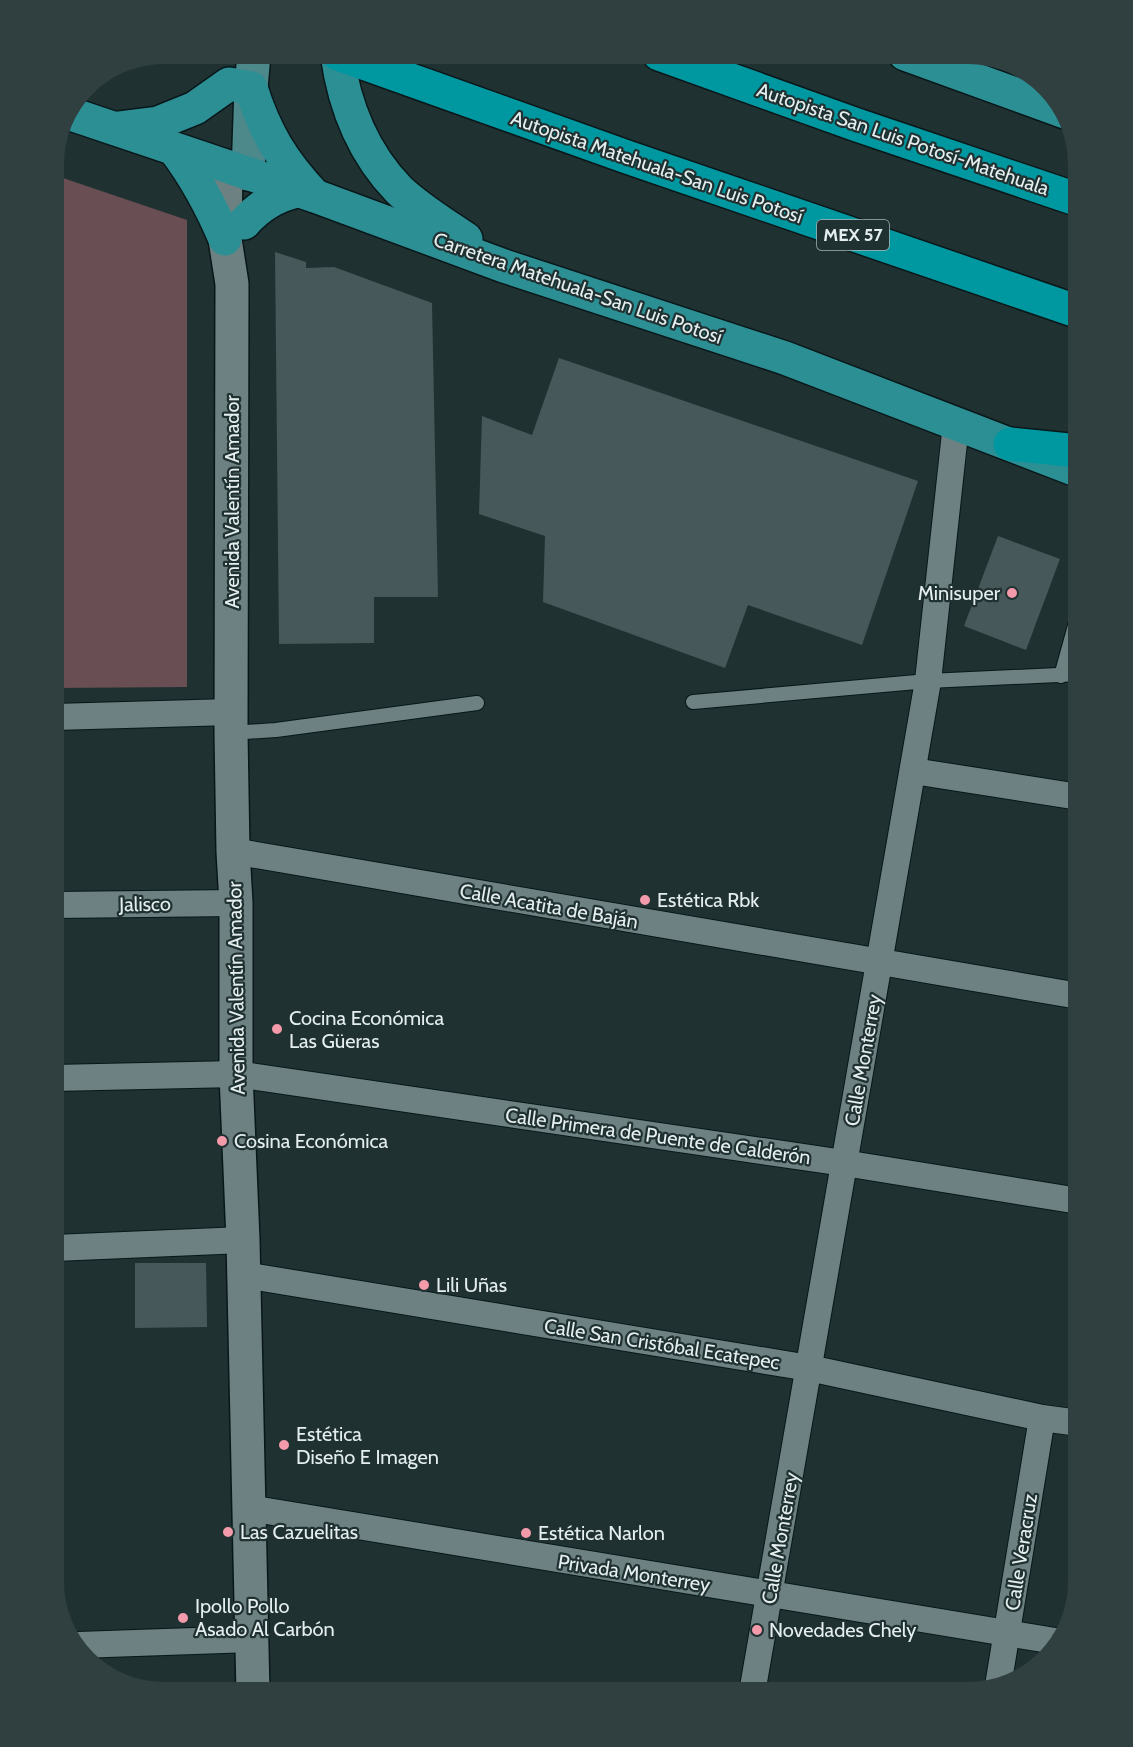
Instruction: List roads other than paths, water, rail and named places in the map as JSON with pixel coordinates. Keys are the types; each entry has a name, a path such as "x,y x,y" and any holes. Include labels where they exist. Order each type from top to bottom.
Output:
{"highway":[{"name":"Autopista Matehuala-San Luis Potosí","path":"367,64 627,157 1069,309"},
{"name":"Autopista San Luis Potosí-Matehuala","path":"689,65 857,125 1069,197"},
{"path":"1010,444 1069,450"}],"main road":[{"name":"Avenida Valentín Amador","path":"237,171 237,76 246,64"},
{"path":"340,64 345,94 358,129 374,160 400,191 504,266"},
{"path":"935,65 1050,107"},
{"path":"117,129 158,123 186,112 195,108 237,76 275,147 306,194 282,195 267,201 234,231 212,207 175,150"},
{"name":"Carretera Matehuala-San Luis Potosí","path":"77,116 306,194 504,266 785,358 1069,467"}],"street":[{"name":"Avenida Valentín Amador","path":"237,171 234,231 242,240 232,284 231,722 236,903 236,1074 244,1275 253,1682"},
{"name":"Calle Monterrey","path":"754,1682 928,681 956,424"},
{"path":"65,717 231,722"},
{"path":"913,771 1069,795"},
{"name":"Calle Acatita de Baján","path":"233,851 1069,994"},
{"name":"Jalisco","path":"64,905 236,903"},
{"name":"Calle Primera de Puente de Calderón","path":"64,1078 236,1074 844,1163 1069,1199"},
{"path":"64,1248 243,1240"},
{"name":"Calle San Cristóbal Ecatepec","path":"244,1275 809,1368 1069,1422"},
{"name":"Calle Veracruz","path":"1000,1677 1042,1418"},
{"name":"Privada Monterrey","path":"249,1508 1050,1640"},
{"path":"86,1645 252,1639"}],"lane":[{"path":"1061,676 1069,647"},
{"path":"693,702 928,681 1069,675"},
{"path":"231,722 276,729 477,703"}],"place":[{"name":"Minisuper","path":"1012,593"},
{"name":"Estética Rbk","path":"645,900"},
{"name":"Cocina Económica Las Güeras","path":"277,1029"},
{"name":"Cosina Económica","path":"222,1141"},
{"name":"Lili Uñas","path":"424,1285"},
{"name":"Estética Diseño E Imagen","path":"284,1445"},
{"name":"Las Cazuelitas","path":"228,1532"},
{"name":"Estética Narlon","path":"526,1533"},
{"name":"Ipollo Pollo Asado Al Carbón","path":"183,1618"},
{"name":"Novedades Chely","path":"757,1630"}]}
